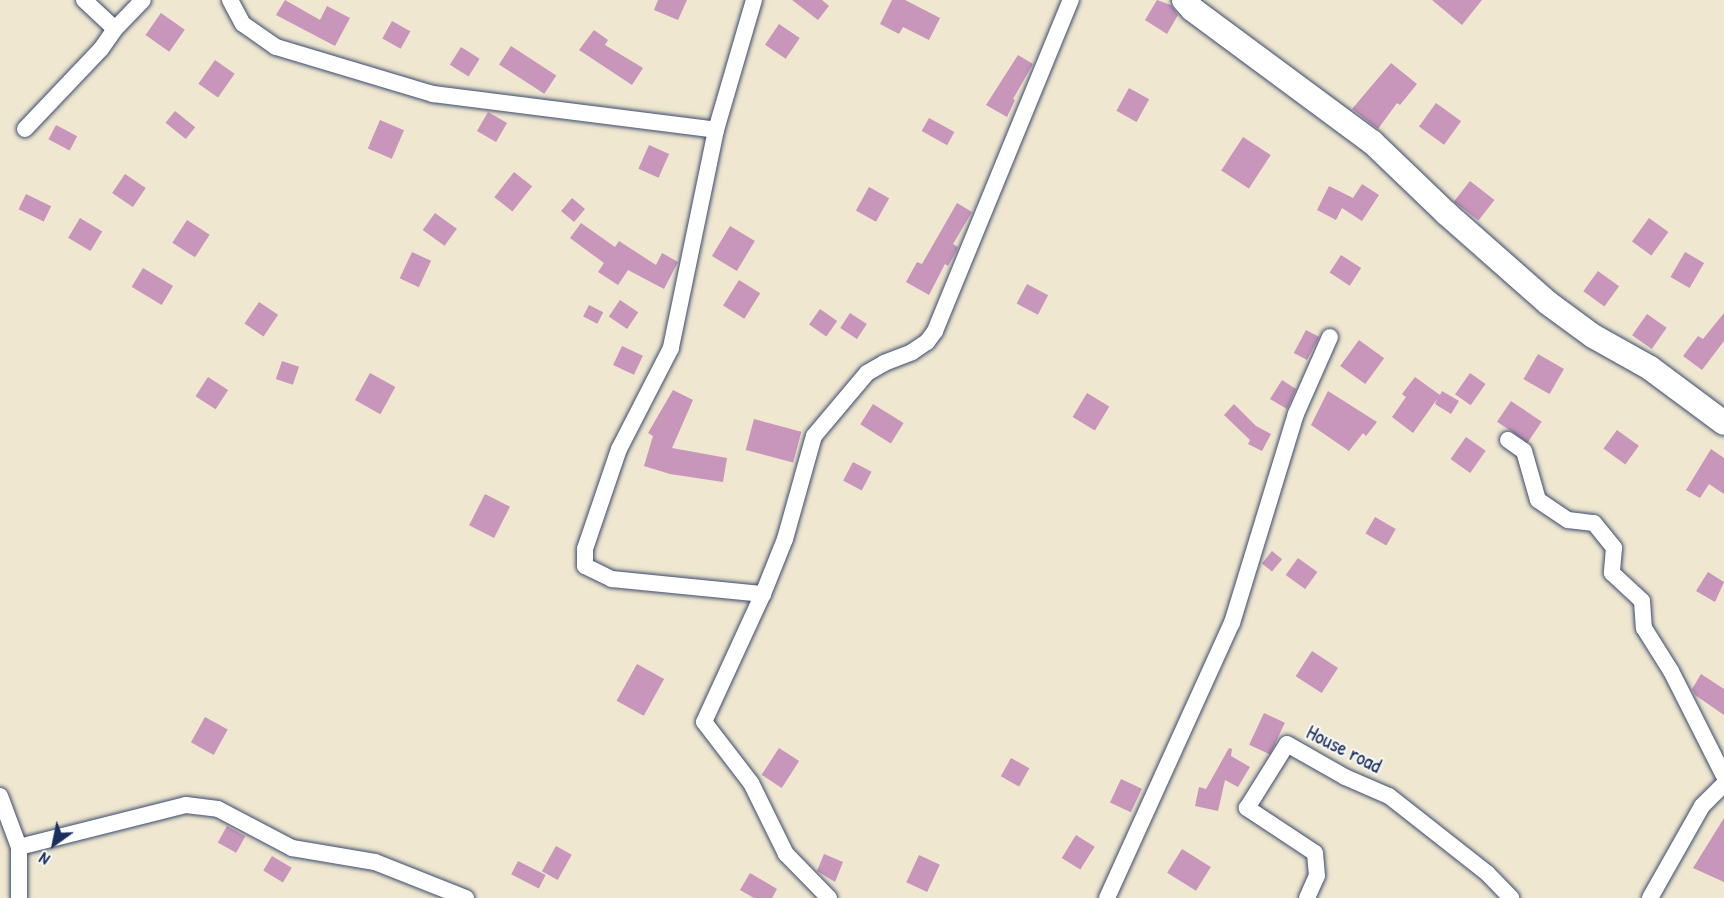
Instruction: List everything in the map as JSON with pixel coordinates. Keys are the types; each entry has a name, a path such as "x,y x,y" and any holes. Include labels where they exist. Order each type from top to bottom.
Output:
{"street":[{"path":"84,0 115,28"},
{"path":"25,129 101,50 115,28 143,0"},
{"path":"230,0 243,24 276,46 432,94 716,130"},
{"path":"754,0 716,130 671,348 619,449 585,549 585,566 612,579 763,594"},
{"path":"829,898 786,854 751,783 704,722 763,594 785,539 814,436 867,373 884,363 912,352 927,342 935,331 1071,0"},
{"path":"1184,0 1192,9 1372,142 1446,213 1548,303 1593,336 1650,368 1724,423"},
{"path":"1107,898 1232,623 1296,414 1330,337"},
{"path":"1508,440 1524,451 1538,500 1568,520 1594,523 1614,548 1611,573 1642,601 1644,628 1671,671 1724,776"},
{"name":"House road","path":"1307,898 1317,876 1315,853 1247,808 1287,744 1345,777 1389,796 1487,873 1511,898"},
{"path":"1650,898 1702,806 1724,784"},
{"path":"0,796 19,847 19,898"},
{"path":"19,847 186,805 218,809 292,848 375,862 466,898"}],"building":[{"path":"285,0 320,20 327,6 350,18 335,46 276,15"},
{"path":"658,0 687,0 678,20 654,10"},
{"path":"792,0 822,0 829,6 818,20"},
{"path":"892,0 905,0 940,18 929,40 903,27 899,34 880,24"},
{"path":"1157,0 1171,5 1178,15 1167,34 1145,20"},
{"path":"1432,0 1482,0 1462,25"},
{"path":"161,13 185,30 169,52 146,35"},
{"path":"392,21 410,31 401,49 382,38"},
{"path":"779,24 800,38 786,59 765,45"},
{"path":"594,30 608,40 605,45 643,68 632,85 579,50"},
{"path":"511,46 556,75 544,94 499,64"},
{"path":"461,47 480,59 469,76 450,65"},
{"path":"1018,55 1033,64 1013,99 1015,100 1007,117 986,105"},
{"path":"215,60 235,74 218,98 198,84"},
{"path":"1391,63 1417,84 1400,105 1397,103 1378,129 1352,109"},
{"path":"1129,88 1149,99 1137,122 1116,111"},
{"path":"1436,103 1461,121 1444,145 1419,126"},
{"path":"175,111 195,127 186,139 166,123"},
{"path":"488,112 507,123 496,142 477,131"},
{"path":"929,118 954,132 947,145 922,131"},
{"path":"380,120 404,130 392,159 368,149"},
{"path":"56,125 77,136 70,150 48,139"},
{"path":"1243,137 1271,155 1249,189 1221,171"},
{"path":"649,145 669,154 659,178 638,169"},
{"path":"514,172 532,186 512,211 494,197"},
{"path":"125,174 146,188 133,207 112,193"},
{"path":"1470,181 1494,200 1478,221 1454,201"},
{"path":"1362,184 1379,195 1362,221 1342,208 1336,220 1317,210 1329,186 1353,198"},
{"path":"869,187 889,198 876,222 856,211"},
{"path":"26,194 51,206 44,222 19,209"},
{"path":"572,198 585,209 574,222 561,211"},
{"path":"957,203 972,212 953,244 958,247 957,250 948,266 945,264 929,295 906,282 917,262 922,264"},
{"path":"435,213 457,229 444,246 423,230"},
{"path":"80,218 102,231 90,251 68,238"},
{"path":"1649,218 1668,232 1651,256 1632,241"},
{"path":"187,220 210,235 195,257 172,243"},
{"path":"581,223 615,247 619,241 656,265 662,253 678,262 664,289 628,270 618,285 598,272 604,263 570,238"},
{"path":"730,226 755,241 737,271 712,256"},
{"path":"412,252 431,261 419,287 400,278"},
{"path":"1685,252 1704,263 1690,288 1670,277"},
{"path":"1341,255 1361,268 1350,286 1330,273"},
{"path":"143,268 173,286 162,305 132,287"},
{"path":"1598,271 1619,286 1604,307 1583,291"},
{"path":"739,280 760,293 744,319 723,305"},
{"path":"1027,284 1048,295 1038,315 1017,303"},
{"path":"620,300 638,312 627,329 609,317"},
{"path":"259,302 278,315 264,336 244,324"},
{"path":"589,305 603,312 597,324 583,317"},
{"path":"820,309 837,321 826,337 809,325"},
{"path":"850,313 867,324 857,339 840,328"},
{"path":"1724,313 1724,341 1702,370 1683,356 1698,336 1703,339"},
{"path":"1647,314 1667,328 1652,349 1632,335"},
{"path":"1306,330 1319,337 1307,360 1294,353"},
{"path":"1359,340 1384,358 1365,384 1340,366"},
{"path":"622,346 643,356 634,375 613,365"},
{"path":"1538,354 1564,369 1549,394 1524,379"},
{"path":"282,361 299,367 293,385 276,379"},
{"path":"370,373 395,387 380,414 355,400"},
{"path":"1470,373 1486,384 1471,405 1455,394"},
{"path":"208,377 228,390 216,409 195,396"},
{"path":"1415,377 1440,395 1442,391 1459,401 1451,414 1435,404 1437,399 1413,433 1392,417 1406,397 1402,394"},
{"path":"1282,380 1296,389 1287,409 1270,399"},
{"path":"673,390 693,400 672,448 727,458 723,482 670,474 644,466 653,436 648,433"},
{"path":"1328,391 1377,422 1366,436 1363,433 1349,451 1311,425"},
{"path":"1087,393 1109,406 1095,430 1073,417"},
{"path":"1511,401 1542,422 1528,442 1497,422"},
{"path":"873,404 904,423 891,443 860,424"},
{"path":"1234,404 1256,426 1271,434 1262,451 1248,444 1250,440 1224,415"},
{"path":"754,419 801,432 793,463 746,450"},
{"path":"1617,430 1639,446 1625,464 1603,449"},
{"path":"1466,437 1486,451 1470,473 1451,459"},
{"path":"1711,449 1724,458 1724,494 1709,484 1700,498 1686,490"},
{"path":"853,462 872,472 862,490 843,481"},
{"path":"485,494 510,507 494,538 469,525"},
{"path":"1375,517 1396,529 1386,545 1366,533"},
{"path":"1272,551 1282,559 1272,572 1262,563"},
{"path":"1298,558 1317,572 1305,589 1286,575"},
{"path":"1708,572 1724,582 1715,602 1696,591"},
{"path":"1312,651 1338,668 1322,693 1296,676"},
{"path":"637,664 664,679 644,716 617,701"},
{"path":"1701,674 1724,689 1724,715 1695,695 1692,689"},
{"path":"1264,713 1285,723 1270,754 1249,745"},
{"path":"205,717 228,730 214,755 191,742"},
{"path":"779,748 799,761 782,788 762,775"},
{"path":"1229,748 1232,749 1231,756 1250,767 1238,787 1225,780 1218,811 1195,806 1199,787 1206,789"},
{"path":"1011,758 1029,768 1019,787 1001,776"},
{"path":"1121,779 1142,789 1131,812 1110,803"},
{"path":"1724,818 1724,882 1693,868"},
{"path":"227,826 245,836 236,853 218,843"},
{"path":"1076,835 1095,847 1080,870 1062,858"},
{"path":"556,846 572,855 558,880 542,871"},
{"path":"1182,849 1211,867 1196,891 1167,873"},
{"path":"824,854 843,862 835,882 817,871"},
{"path":"919,855 940,865 927,892 906,882"},
{"path":"272,856 292,868 283,882 263,871"},
{"path":"518,861 546,875 539,888 511,874"},
{"path":"750,873 777,889 772,898 754,898 740,890"}]}
